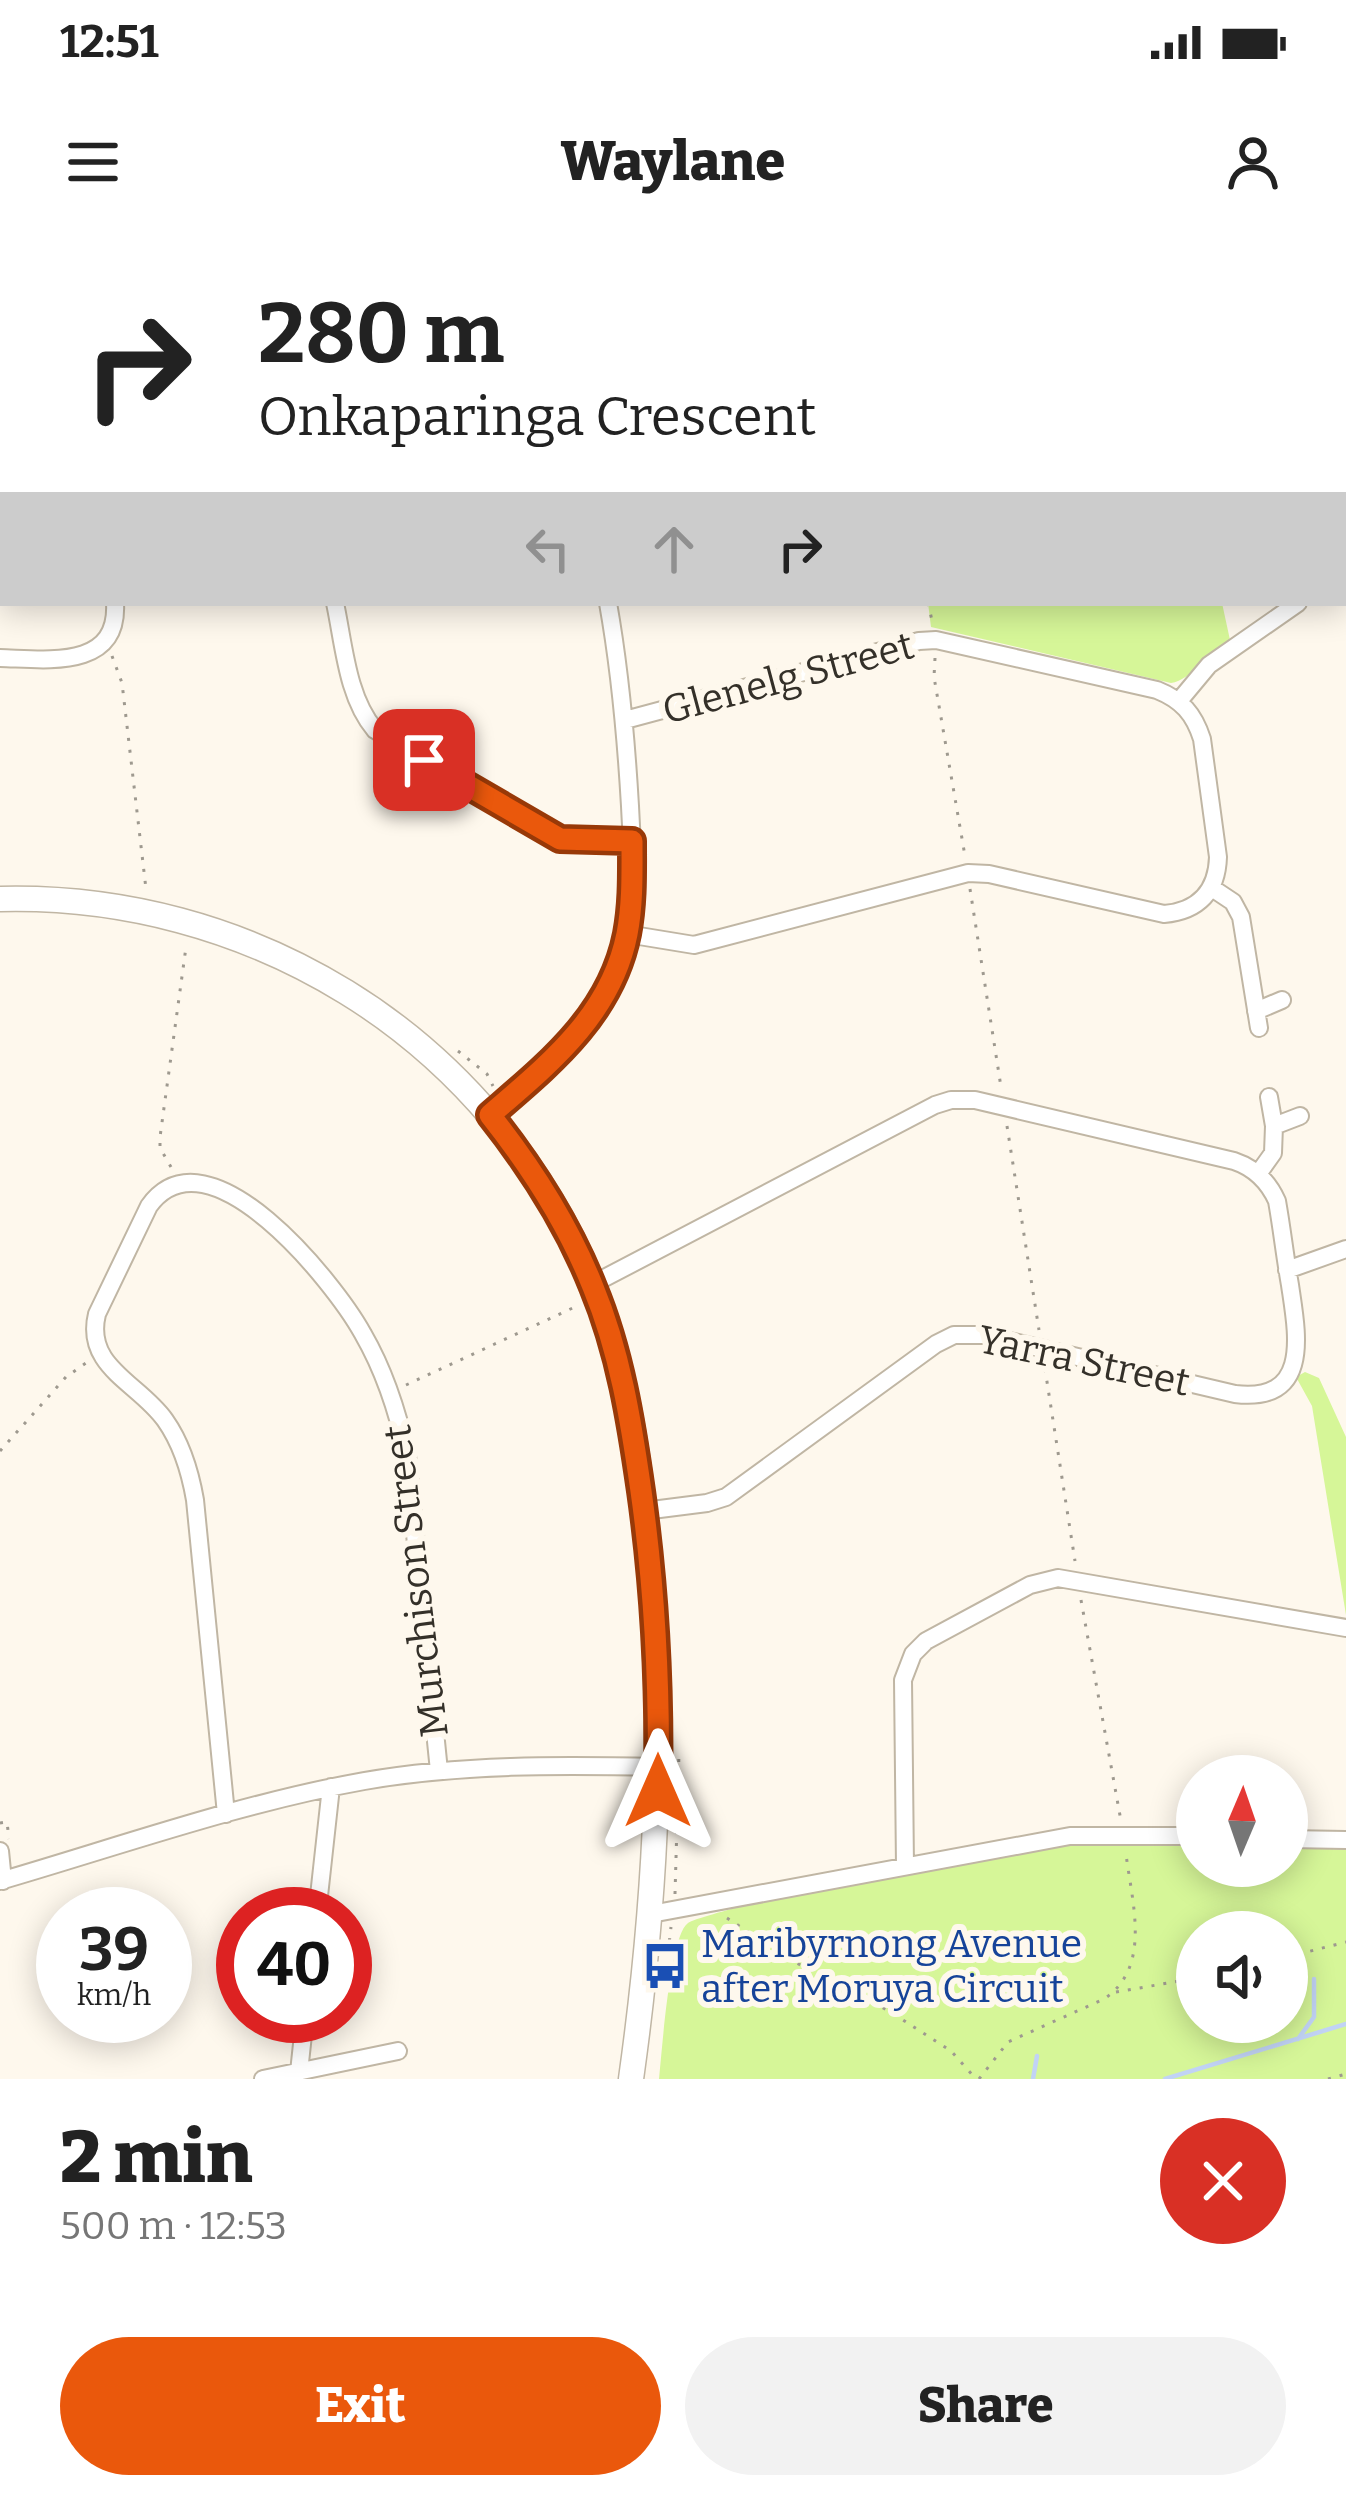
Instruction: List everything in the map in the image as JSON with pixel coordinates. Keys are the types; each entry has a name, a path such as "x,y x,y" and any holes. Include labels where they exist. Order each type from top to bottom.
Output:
{"street":[{"path":"0,658 71,659 88,654 102,643 114,620 115,606"},
{"path":"336,606 356,698 375,730 545,833 576,842 632,841"},
{"path":"490,1115 565,1050 589,1021 609,988 627,934 632,841 625,721 608,606"},
{"path":"627,934 694,945 968,873 1164,914 1188,910 1212,888 1218,857 1202,739 1192,714 1179,701 1209,665 1294,606"},
{"name":"Glenelg Street","path":"625,721 936,640 1157,690 1179,701"},
{"path":"1212,888 1232,902 1241,917 1257,1019 1282,1000"},
{"path":"0,899 61,900 131,909 199,926 265,950 328,981 441,1064 490,1115 548,1196 596,1293 622,1378 644,1511 654,1613 662,1912 631,2079"},
{"path":"596,1293 943,1102 967,1099 1004,1107 1234,1161 1258,1174 1273,1153 1269,1097"},
{"path":"1274,1126 1300,1116"},
{"name":"Yarra Street","path":"644,1511 726,1498 945,1339 974,1333 1235,1394 1267,1391 1286,1377 1297,1355 1297,1337 1276,1201 1258,1174"},
{"name":"Murchison Street","path":"226,1814 188,1467 166,1421 144,1395 105,1363 95,1340 97,1314 154,1198 175,1184 201,1182 228,1194 271,1224 318,1269 350,1311 375,1356 407,1455 439,1771"},
{"path":"1287,1270 1346,1249"},
{"path":"905,1866 905,1671 913,1654 934,1636 1048,1579 1346,1628"},
{"path":"0,1851 2,1881 331,1787 439,1771 518,1766 658,1767"},
{"path":"319,1887 331,1787"},
{"path":"662,1912 1070,1835 1176,1835"},
{"path":"1308,1839 1346,1840"},
{"path":"298,2072 302,2043"},
{"path":"262,2079 398,2051"}],"path":[{"path":"929,606 936,640 934,677 1078,1581 1124,1834 1136,1942 1129,1974 1114,1993"},
{"path":"102,643 122,683 146,891 138,895"},
{"path":"175,1173 160,1148 160,1137 187,945"},
{"path":"447,1042 487,1074 492,1085 500,1086"},
{"path":"390,1393 596,1293"},
{"path":"0,1451 66,1377 91,1360"},
{"path":"665,1966 662,1912 678,1818 677,1738"},
{"path":"726,1918 951,2050 978,2079 1008,2042 1114,1993 1176,1982"},
{"path":"1308,1952 1346,1942"},
{"path":"1328,2079 1346,2074"}],"green space":[{"path":"928,606 1223,606 1230,640 1186,677 1171,683 931,627"},
{"path":"1305,1372 1319,1378 1346,1437 1346,1615 1312,1406 1296,1377"},
{"path":"1067,1843 1176,1844 1176,1887 1308,1887 1308,1846 1346,1845 1346,2079 659,2079 676,1948 691,1921 742,1906"}],"waterway":[{"path":"1308,2025 1314,2017 1314,1979"},
{"path":"1165,2079 1346,2024"},
{"path":"1033,2079 1037,2056"}],"place":[{"name":"Maribyrnong Avenue after Moruya Circuit","path":"665,1966"}],"route":[{"path":"424,760 560,839 632,841 627,934 609,988 565,1050 490,1115 564,1224 604,1315 622,1378 650,1562 658,1791"}]}
